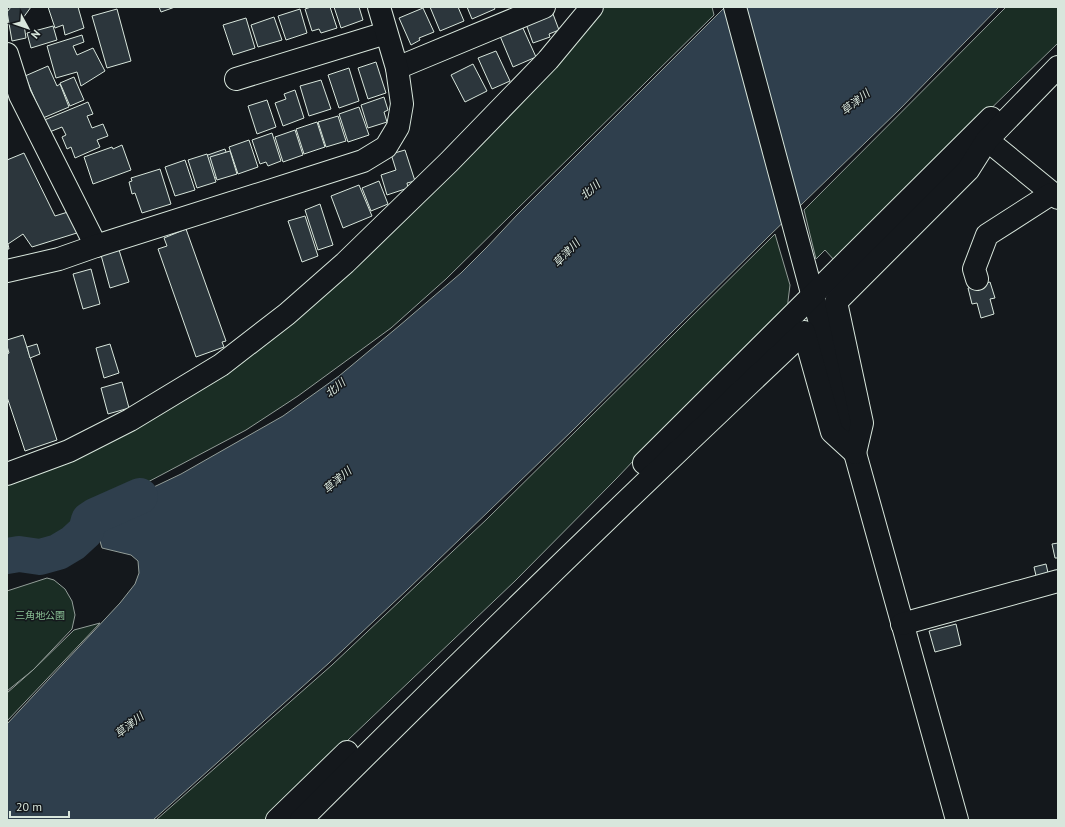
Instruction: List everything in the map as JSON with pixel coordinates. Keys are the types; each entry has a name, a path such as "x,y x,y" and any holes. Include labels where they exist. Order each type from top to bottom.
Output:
{"street":[{"path":"7,271 59,259 363,161 386,147 398,127 402,104 397,68 379,7"},
{"path":"397,68 544,7"},
{"path":"7,474 69,451 130,420 221,365 287,314 345,262 449,162 548,60 592,7"},
{"path":"735,7 855,453 957,820"},
{"path":"236,79 386,33"},
{"path":"665,462 691,428 1058,50"},
{"path":"7,54 20,95 96,246"},
{"path":"277,820 644,463 955,168 987,140 1058,68"},
{"path":"977,279 974,269 987,235 1055,196 987,140"},
{"path":"855,453 862,423 836,302 968,170 987,140"},
{"path":"301,820 665,462 804,332 832,432 855,453"},
{"path":"902,624 1058,581"}],"green space":[{"path":"603,7 712,7 714,15 446,279 391,328 298,396 246,430 129,492 85,511 76,529 59,544 42,547 16,546 7,548 7,483 214,381"},
{"path":"1006,7 1058,7 1058,43 835,261 825,250 816,259 804,210"},
{"path":"775,234 790,285 788,307 676,416 515,581 264,820 156,820 332,665 487,519"},
{"name":"三角地公園","path":"47,578 54,580 65,589 72,601 75,615 72,629 33,670 7,691 7,591"},
{"path":"100,623 7,721 7,693 74,630"}],"water":[{"name":"草津川","path":"725,7 999,7 900,109 573,430 407,590 329,663 153,820 7,820 7,724 120,603 135,584 139,573 138,561 131,555 102,548 94,512 135,496 181,474 283,416 339,376 461,273"}],"building":[{"path":"11,7 31,7 23,18 26,38 12,41 7,12"},
{"path":"48,7 78,7 84,28 65,35 63,25 55,28"},
{"path":"159,7 175,7 161,12"},
{"path":"311,7 330,7 337,28 321,33 319,29 312,31 305,9"},
{"path":"334,7 359,7 363,20 341,28"},
{"path":"430,7 458,7 464,21 440,31"},
{"path":"467,7 494,7 495,9 472,19"},
{"path":"423,8 434,32 419,38 420,40 411,45 399,18"},
{"path":"117,9 131,61 107,68 92,16"},
{"path":"300,9 307,33 286,40 278,16"},
{"path":"553,14 559,30 549,34 550,37 533,43 526,24"},
{"path":"274,17 282,40 258,47 251,25"},
{"path":"246,18 255,48 233,55 223,25"},
{"path":"53,26 57,40 31,48 27,33"},
{"path":"522,26 536,57 513,67 500,36"},
{"path":"82,35 84,42 73,46 77,55 93,48 105,71 81,86 77,72 56,78 47,46"},
{"path":"496,51 510,81 492,89 478,58"},
{"path":"376,62 386,93 368,99 358,68"},
{"path":"473,64 487,91 465,102 451,75"},
{"path":"48,66 57,86 60,84 69,107 43,118 25,76"},
{"path":"349,68 359,101 339,108 328,75"},
{"path":"74,77 84,100 70,106 60,83"},
{"path":"321,80 331,109 309,116 300,86"},
{"path":"295,90 304,118 283,126 275,103 286,99 284,94"},
{"path":"384,97 388,110 384,112 387,122 368,128 361,105"},
{"path":"267,100 276,127 257,134 248,106"},
{"path":"88,102 93,114 87,116 92,128 103,124 108,136 97,140 100,147 75,158 71,147 67,149 62,137 66,135 62,127 47,133 42,121"},
{"path":"359,107 369,135 348,142 339,114"},
{"path":"338,116 346,141 326,147 318,122"},
{"path":"317,122 325,147 304,154 296,129"},
{"path":"295,130 303,155 283,162 275,137"},
{"path":"272,133 281,161 268,166 266,162 260,164 252,140"},
{"path":"249,140 258,167 238,174 229,147"},
{"path":"122,145 131,170 93,184 84,157"},
{"path":"225,149 233,172 212,179 205,156"},
{"path":"405,150 415,181 407,183 408,188 387,195 381,175 396,170 391,154"},
{"path":"230,151 237,174 217,180 210,157"},
{"path":"24,153 55,216 71,211 80,232 32,247 23,234 8,244 9,249 7,249 7,160"},
{"path":"207,154 216,182 197,188 188,160"},
{"path":"185,160 195,190 175,196 165,167"},
{"path":"160,169 171,204 142,213 135,193 132,194 129,182 132,181 131,178"},
{"path":"379,181 388,204 371,211 362,188"},
{"path":"359,185 372,216 343,228 331,196"},
{"path":"320,204 333,245 318,250 305,210"},
{"path":"305,216 318,256 302,262 288,221"},
{"path":"186,229 226,341 222,342 224,347 196,357 158,249 167,246 164,238"},
{"path":"119,250 129,282 110,288 101,255"},
{"path":"91,269 100,304 83,309 73,274"},
{"path":"990,282 995,298 990,299 994,314 981,318 977,303 972,304 968,288"},
{"path":"23,335 57,440 25,451 7,397 7,354 9,353 7,340"},
{"path":"37,344 40,354 30,358 27,347"},
{"path":"110,344 119,373 104,378 96,348"},
{"path":"122,382 129,408 108,414 101,388"},
{"path":"1058,543 1058,558 1055,558 1052,544"},
{"path":"1046,564 1049,577 1037,580 1034,567"},
{"path":"956,624 961,645 935,652 929,631"}],"waterway":[{"name":"北川","path":"7,556 19,554 40,557 58,552 73,543 86,531 89,520 140,496"}]}
